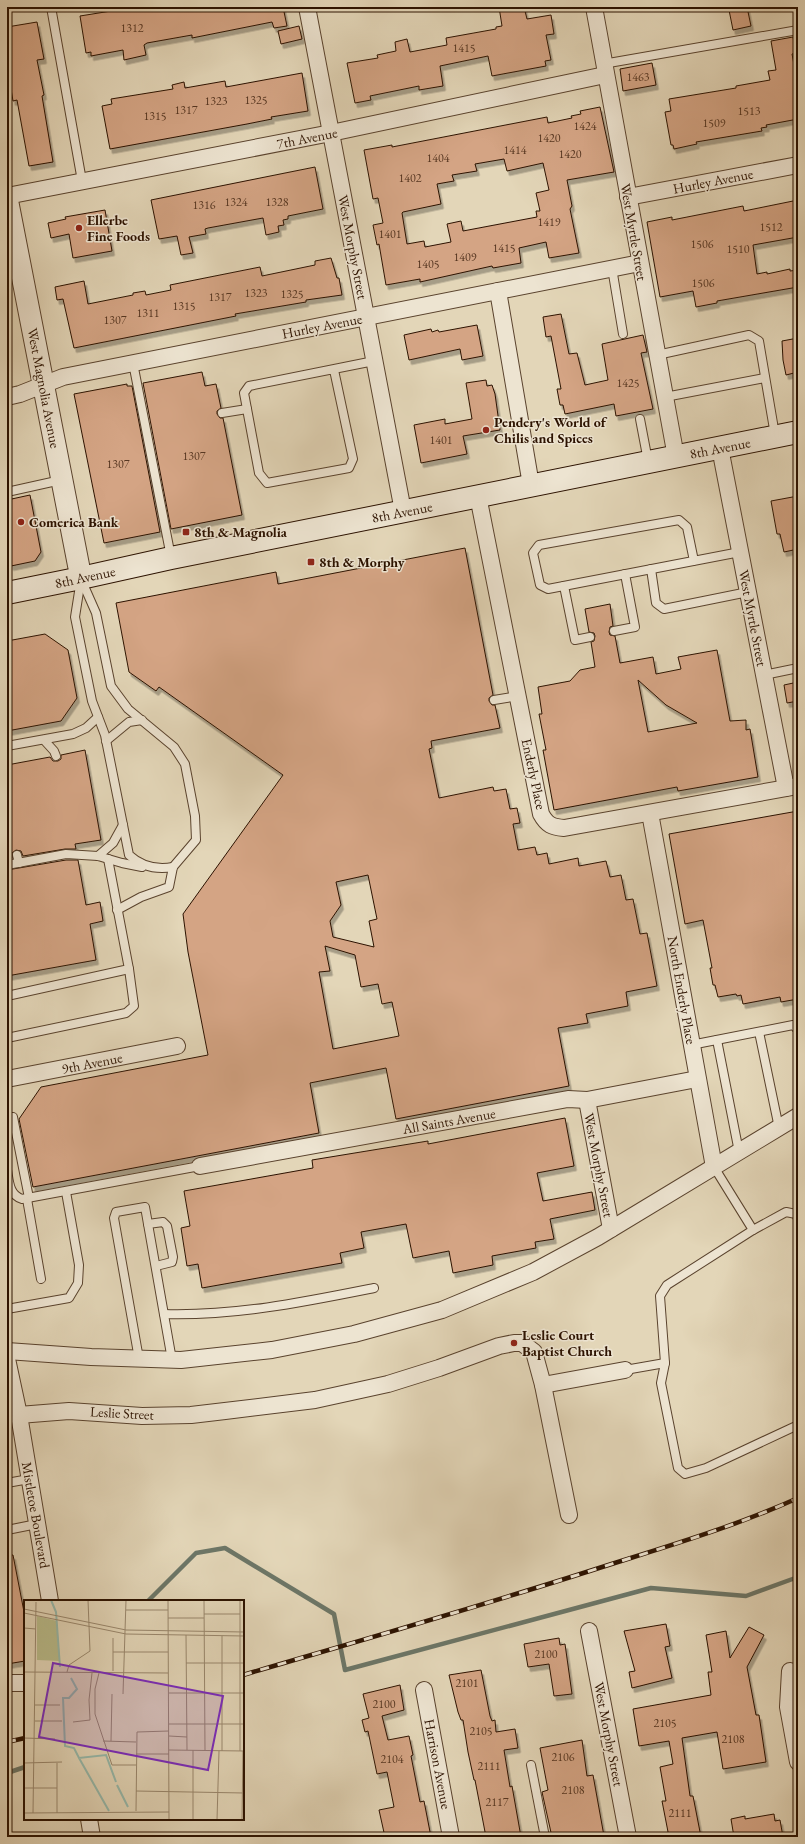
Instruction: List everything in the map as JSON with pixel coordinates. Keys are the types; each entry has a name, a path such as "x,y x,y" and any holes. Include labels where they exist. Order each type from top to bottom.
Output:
{"main road":[{"name":"8th Avenue","path":"7,593 171,558 798,432"}],"street":[{"name":"West Morphy Street","path":"306,7 403,511"},
{"name":"West Myrtle Street","path":"594,7 604,70 676,457"},
{"name":"7th Avenue","path":"7,197 331,133 604,70"},
{"name":"Hurley Avenue","path":"628,197 798,165"},
{"name":"West Magnolia Avenue","path":"7,197 81,578"},
{"name":"Hurley Avenue","path":"7,397 44,386 63,377 640,263"},
{"path":"498,291 531,486"},
{"name":"West Myrtle Street","path":"720,448 764,675 792,787"},
{"name":"Enderly Place","path":"478,496 541,814 546,823 553,827 564,828 792,787"},
{"name":"North Enderly Place","path":"650,813 697,1080 714,1167"},
{"name":"9th Avenue","path":"7,1080 177,1046"},
{"name":"All Saints Avenue","path":"200,1166 568,1099 587,1100 697,1080"},
{"name":"West Morphy Street","path":"587,1100 612,1229"},
{"path":"7,1351 91,1357 172,1360 272,1350 354,1334 442,1310 533,1272 612,1229 798,1116"},
{"name":"Leslie Street","path":"19,1415 69,1410 142,1416 191,1415 315,1400 388,1384 439,1368 499,1346 522,1343 534,1352 543,1385 569,1516"},
{"name":"Mistletoe Boulevard","path":"8,1366 19,1415 50,1600"},
{"path":"543,1385 625,1370"},
{"name":"West Morphy Street","path":"589,1631 628,1837"},
{"path":"790,1671 788,1707 798,1762"},
{"path":"7,1683 24,1683"},
{"name":"Harrison Avenue","path":"424,1690 452,1837"},
{"path":"89,1820 92,1837"}],"lane":[{"path":"51,7 82,181"},
{"path":"604,70 798,30"},
{"path":"612,268 623,334"},
{"path":"657,354 749,335 759,341 775,437"},
{"path":"334,370 353,458 349,468 267,483 259,473 247,409 244,392 249,386 374,361"},
{"path":"132,363 142,394 171,558"},
{"path":"665,397 765,378"},
{"path":"222,413 247,409"},
{"path":"640,419 648,462"},
{"path":"7,492 62,480"},
{"path":"694,561 687,527 678,520 539,545 533,553 540,585 548,589 625,574 694,561 740,552"},
{"path":"651,569 656,603 664,609 748,592"},
{"path":"614,631 635,627 625,574"},
{"path":"81,578 75,616 92,701 106,741 129,855 138,864 152,868"},
{"path":"81,578 96,613 111,686 128,709 174,747 185,764 195,816 196,840 173,867 169,887 141,897 117,910"},
{"path":"564,586 575,640 590,637"},
{"path":"764,675 798,668"},
{"path":"494,700 518,696"},
{"path":"7,746 73,734 86,728 98,717"},
{"path":"106,741 129,722 142,720"},
{"path":"44,740 54,751 56,756"},
{"path":"98,856 113,843 123,825"},
{"path":"7,865 18,859 66,854 98,856 122,863 152,868 173,867"},
{"path":"7,1038 126,1013 134,1006 108,859"},
{"path":"7,996 128,969"},
{"path":"691,1045 793,1025 798,1030"},
{"path":"759,1032 779,1128"},
{"path":"717,1040 739,1152"},
{"path":"7,1118 13,1117 41,1279"},
{"path":"7,1170 10,1185 16,1197 22,1199 200,1166"},
{"path":"714,1167 753,1230"},
{"path":"7,1309 69,1298 78,1283 79,1265 66,1192"},
{"path":"139,1359 114,1218 116,1212 145,1206 172,1360"},
{"path":"797,1216 786,1212 753,1230 667,1285 660,1296 665,1363 661,1383 678,1468 685,1474 706,1468 798,1425"},
{"path":"148,1224 163,1222 167,1226 172,1251 172,1262 156,1266"},
{"path":"164,1314 200,1315 252,1310 374,1288"},
{"path":"625,1370 665,1363"},
{"path":"7,1483 29,1479"},
{"path":"7,1530 37,1524"},
{"path":"530,1765 545,1837"}],"building":[{"path":"136,7 283,7 287,26 274,28 272,22 192,38 192,35 147,43 144,45 146,55 124,60 123,50 91,56 91,52 86,53 80,16"},
{"path":"499,7 524,7 527,19 551,15 554,34 546,35 551,60 545,61 546,66 492,76 488,56 440,66 443,86 419,90 419,86 370,96 371,100 355,103 347,63 378,58 377,55 396,51 395,42 407,39 410,52 447,45 446,38 496,29 496,27 502,26"},
{"path":"747,7 751,26 733,30 729,10"},
{"path":"37,22 44,59 37,60 44,95 42,96 53,162 29,166 17,100 13,101 7,65 7,27"},
{"path":"299,26 302,39 281,44 278,31"},
{"path":"793,37 796,53 792,54 798,86 798,119 766,125 767,127 761,128 762,131 696,142 697,144 674,149 673,145 671,145 665,112 671,111 669,99 736,88 736,86 770,80 768,71 776,70 771,41"},
{"path":"652,63 656,85 623,91 620,69"},
{"path":"302,73 308,111 271,117 272,119 247,124 110,149 102,106 112,104 111,99 173,89 172,85 184,82 185,88 225,81 226,87"},
{"path":"600,107 614,172 567,180 572,206 570,209 579,253 549,258 546,242 519,248 521,263 493,268 492,266 420,282 420,279 386,285 379,244 377,245 373,225 383,223 378,198 373,199 364,150 392,145 392,147 547,117 548,123 572,118 571,116 581,114 580,111","holes":["504,159 507,171 543,163 549,190 536,193 540,211 536,211 537,217 463,231 461,221 447,224 451,242 425,247 424,241 407,244 402,213 441,204 437,184 454,181 452,175 477,171 475,164"]},
{"path":"315,167 323,209 288,216 288,219 283,220 284,225 278,226 279,232 266,235 263,218 208,228 205,229 206,234 189,237 193,253 181,255 177,236 159,239 151,200"},
{"path":"798,200 798,237 753,245 757,274 767,272 767,274 790,269 790,271 798,270 798,287 717,301 717,303 696,307 693,291 660,297 647,222 672,217 672,220 743,206 744,211"},
{"name":"Ellerbe Fine Foods","path":"105,210 112,251 73,258 69,234 51,238 48,223 66,219 65,217"},
{"path":"331,258 337,278 339,278 342,295 306,300 306,302 235,314 236,316 74,348 63,299 57,300 55,287 84,281 88,304 133,295 133,293 145,291 146,295 171,290 170,285 260,267 262,276 315,265 315,261"},
{"path":"561,314 569,354 577,353 585,385 608,380 602,344 643,335 647,352 641,353 653,409 616,416 614,404 565,414 563,405 560,405 557,389 561,389 551,336 546,337 543,317"},
{"path":"477,325 483,356 462,360 460,349 409,360 404,335 431,329 432,332 438,330 439,332"},
{"path":"798,338 798,372 786,375 783,360 782,341"},
{"path":"202,372 205,386 216,384 221,408 217,411 217,414 220,418 223,418 242,515 171,529 143,383"},
{"path":"486,380 487,386 492,385 495,394 500,430 463,436 467,454 421,463 414,425 445,419 445,424 472,419 466,383"},
{"path":"127,384 127,386 132,386 160,532 104,543 74,394"},
{"name":"Comerica Bank","path":"30,495 41,552 35,561 11,566 7,543 7,500"},
{"path":"798,496 798,549 784,552 780,534 777,534 771,501"},
{"path":"465,548 493,695 489,698 489,701 492,705 495,705 500,728 431,741 432,748 429,749 439,798 493,787 494,791 506,789 510,809 517,808 520,823 513,824 518,850 535,847 537,855 547,853 549,864 578,858 579,866 606,861 610,877 621,875 626,900 633,899 640,934 647,933 657,986 626,992 628,1006 586,1014 588,1023 558,1028 569,1086 396,1119 386,1068 310,1083 319,1133 33,1187 19,1119 41,1087 208,1055 188,952 183,914 283,775 159,687 156,691 129,672 116,603 276,572 278,584","holes":["368,875 377,919 369,921 374,947 333,937 330,921 341,905 336,882","325,946 355,955 361,987 378,984 382,1004 392,1002 399,1036 333,1049 319,972 330,971"]},
{"path":"610,604 613,626 610,627 609,632 610,635 615,636 620,663 653,657 656,674 681,669 678,657 717,650 730,721 746,720 746,730 750,729 758,777 678,791 677,787 554,810 543,750 546,750 539,714 542,714 538,687 570,681 580,670 595,667 591,642 594,641 595,636 594,633 589,632 585,609","holes":["638,680 666,705 697,723 648,732"]},
{"path":"45,634 68,650 77,698 61,721 7,731 7,641"},
{"path":"798,682 798,701 787,703 784,685"},
{"path":"85,750 101,840 75,844 76,849 65,849 23,856 21,851 16,850 12,853 12,858 7,859 7,765 50,757 53,761 58,761 61,759 61,755"},
{"path":"798,811 798,999 781,1002 780,997 743,1004 741,995 737,996 736,994 718,997 715,985 713,985 710,968 712,968 703,920 685,924 669,834"},
{"path":"66,860 78,860 86,905 100,902 103,921 90,924 96,960 7,976 7,870"},
{"path":"565,1118 574,1166 537,1173 543,1201 592,1192 595,1210 550,1219 554,1239 535,1242 536,1248 492,1256 493,1265 453,1273 449,1251 413,1258 406,1224 361,1232 364,1248 340,1253 342,1263 202,1288 198,1264 187,1266 181,1228 190,1226 184,1191 313,1168 312,1160 428,1141 428,1144"},
{"path":"7,1555 13,1555 24,1612 24,1661 7,1664"},
{"path":"666,1624 670,1646 665,1647 672,1678 632,1688 629,1672 635,1671 624,1631"},
{"path":"749,1627 764,1635 747,1667 756,1715 759,1715 766,1762 723,1769 717,1732 682,1738 690,1796 693,1796 701,1837 669,1837 662,1801 666,1801 660,1767 673,1764 669,1741 639,1746 633,1709 711,1695 708,1672 712,1672 706,1635 726,1631 730,1658"},
{"path":"559,1638 560,1645 565,1644 572,1694 554,1696 549,1664 528,1667 524,1644"},
{"path":"481,1670 490,1716 492,1721 495,1720 496,1732 515,1729 518,1748 504,1750 510,1787 512,1786 521,1837 486,1837 468,1752 463,1720 461,1720 458,1712 449,1675"},
{"path":"400,1685 404,1710 382,1716 388,1740 409,1736 413,1755 411,1756 420,1802 424,1801 431,1837 385,1837 379,1810 394,1807 387,1772 377,1774 368,1731 365,1732 362,1720 369,1718 363,1694"},
{"path":"582,1740 587,1776 593,1775 604,1836 552,1837 542,1792 548,1790 540,1748"},
{"path":"774,1814 775,1821 780,1820 783,1837 734,1837 731,1819 745,1816 745,1819"}],"waterway":[{"path":"149,1600 196,1553 225,1548 334,1614 345,1670 651,1588 746,1596 798,1577"},
{"path":"7,1773 24,1767"}],"railway":[{"path":"244,1675 555,1582 724,1527 798,1498"},
{"path":"7,1742 24,1738"}],"place":[{"name":"Ellerbe Fine Foods","path":"79,228"},
{"name":"Pendery's World of Chilis and Spices","path":"486,430"},
{"name":"Comerica Bank","path":"21,522"},
{"name":"8th & Magnolia","path":"186,532"},
{"name":"8th & Morphy","path":"311,562"},
{"name":"Leslie Court Baptist Church","path":"514,1343"}]}
